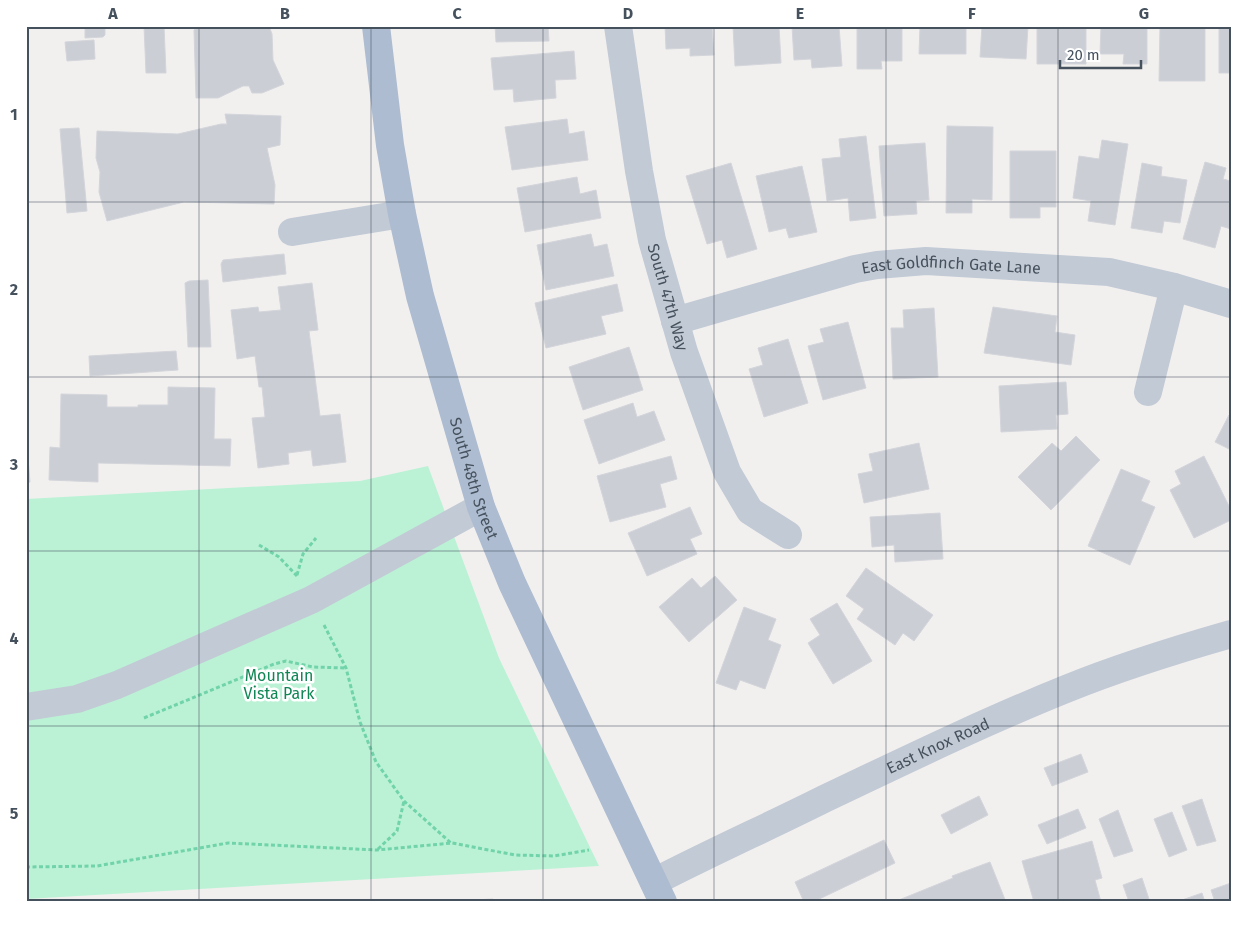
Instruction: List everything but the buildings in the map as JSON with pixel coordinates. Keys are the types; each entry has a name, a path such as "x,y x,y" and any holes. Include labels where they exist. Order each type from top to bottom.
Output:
{"main road":[{"name":"South 48th Street","path":"376,26 390,145 402,214 420,296 481,507 512,584 658,892"}],"street":[{"name":"South 47th Way","path":"618,26 638,171 652,240 684,352 727,472 750,511 788,535"},
{"path":"292,232 402,214"},
{"name":"East Goldfinch Gate Lane","path":"675,321 855,270 903,262 950,262 1109,272 1174,287 1231,304"},
{"path":"1148,392 1174,287"},
{"path":"26,708 77,699 117,685 311,600 481,507"},
{"name":"East Knox Road","path":"658,892 706,855 897,764 1040,700 1153,657 1231,634"}],"path":[{"path":"258,545 279,557 297,576 303,554 316,538"},
{"path":"324,625 346,668 360,722 376,762 404,801 452,843"},
{"path":"144,718 274,664 286,661 313,667 346,668"},
{"path":"377,850 397,831 404,801"},
{"path":"26,867 97,866 228,843 377,850 452,843 515,855 554,856 589,850"}],"green space":[{"name":"Mountain Vista Park","path":"428,466 499,658 599,866 26,899 26,499 360,481"}]}
